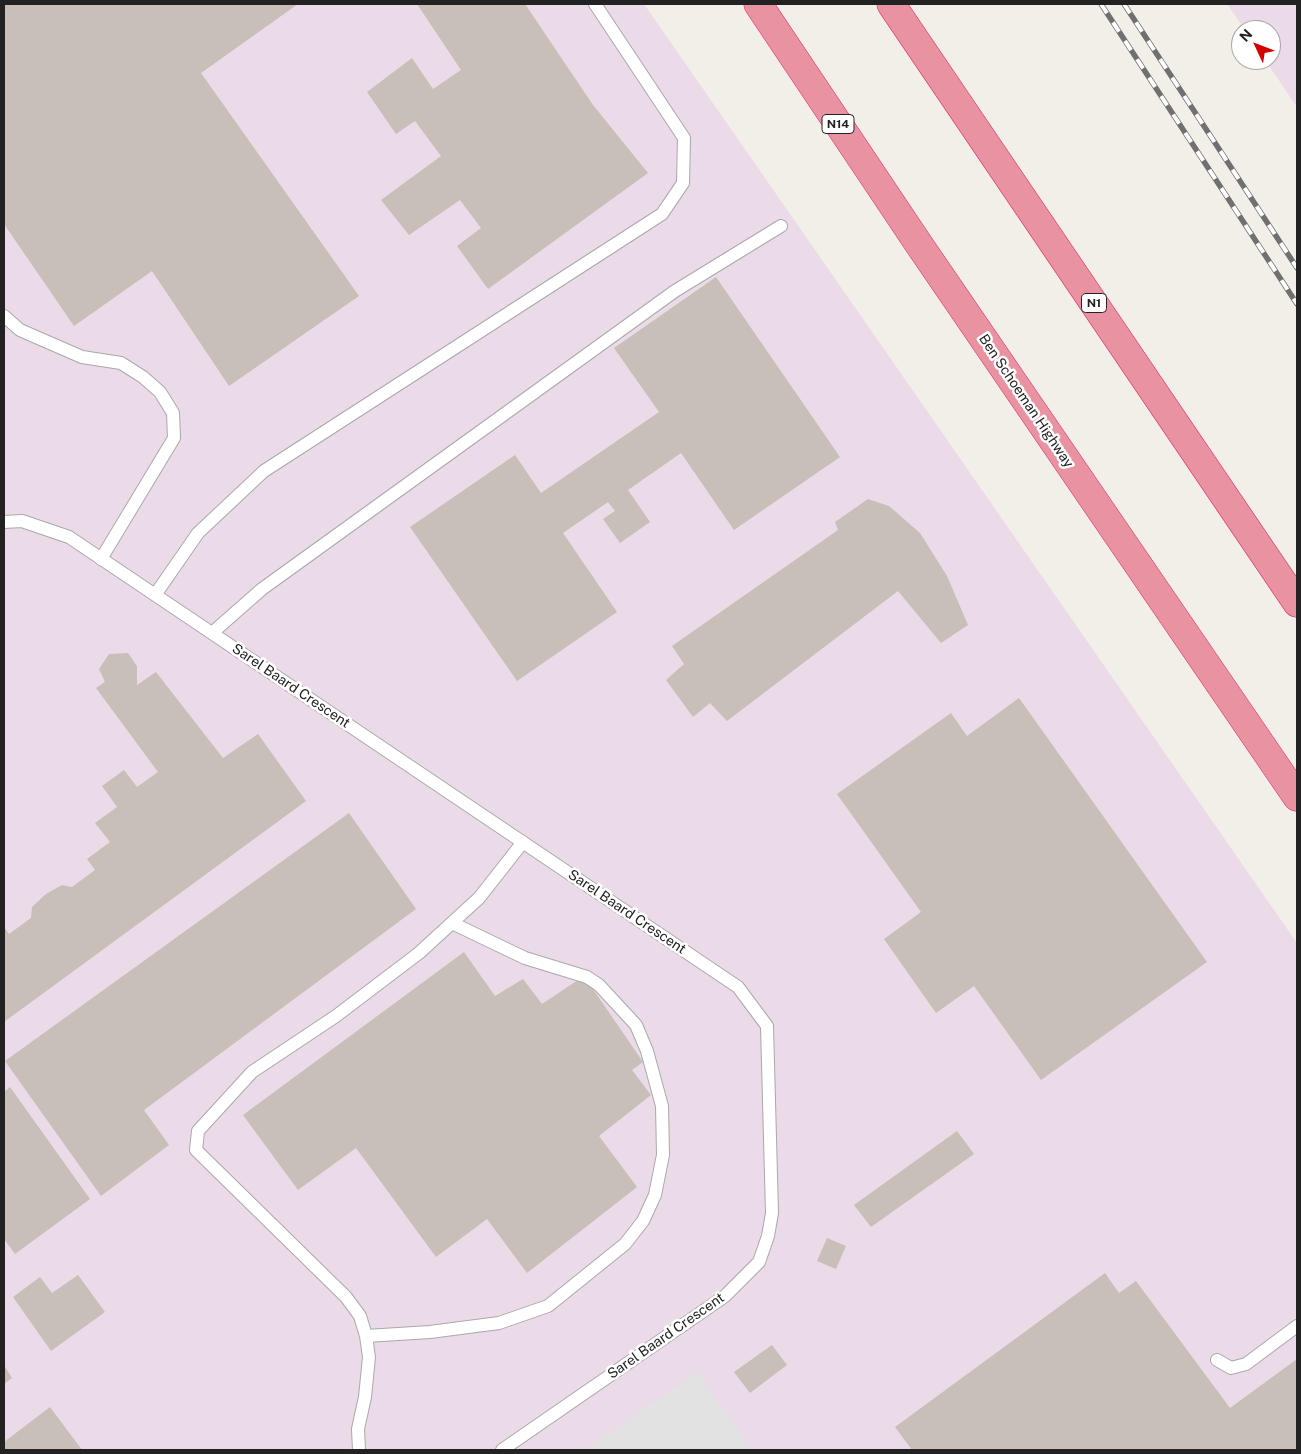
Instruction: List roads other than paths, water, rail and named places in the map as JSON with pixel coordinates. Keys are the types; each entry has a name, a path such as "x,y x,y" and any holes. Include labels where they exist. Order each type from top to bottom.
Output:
{"highway":[{"path":"746,4 918,243"},
{"name":"Ben Schoeman Highway","path":"758,4 918,243 1297,797"},
{"name":"N1","path":"891,4 1297,603"}],"lane":[{"path":"155,595 198,533 264,471 662,214 683,183 684,138 595,4"},
{"path":"212,633 262,590 674,291 780,226"},
{"path":"4,316 20,330 82,357 122,363 143,377 160,392 173,414 174,438 102,559"},
{"name":"Sarel Baard Crescent","path":"4,522 22,521 69,537 738,987 767,1026 772,1213 768,1236 758,1262 725,1296 502,1450"},
{"path":"359,1450 358,1429 365,1397 369,1357 366,1336 360,1316 346,1297 196,1150 198,1131 252,1072 336,1016 419,953 479,898 523,842"},
{"path":"366,1336 430,1332 499,1323 548,1306 625,1244 643,1221 655,1195 663,1156 662,1106 647,1051 636,1025 599,985 587,977 525,958 452,923"},
{"path":"1217,1360 1231,1368 1246,1364 1297,1326"}],"railway":[{"path":"1101,4 1297,304"},
{"path":"1124,4 1297,268"}]}
